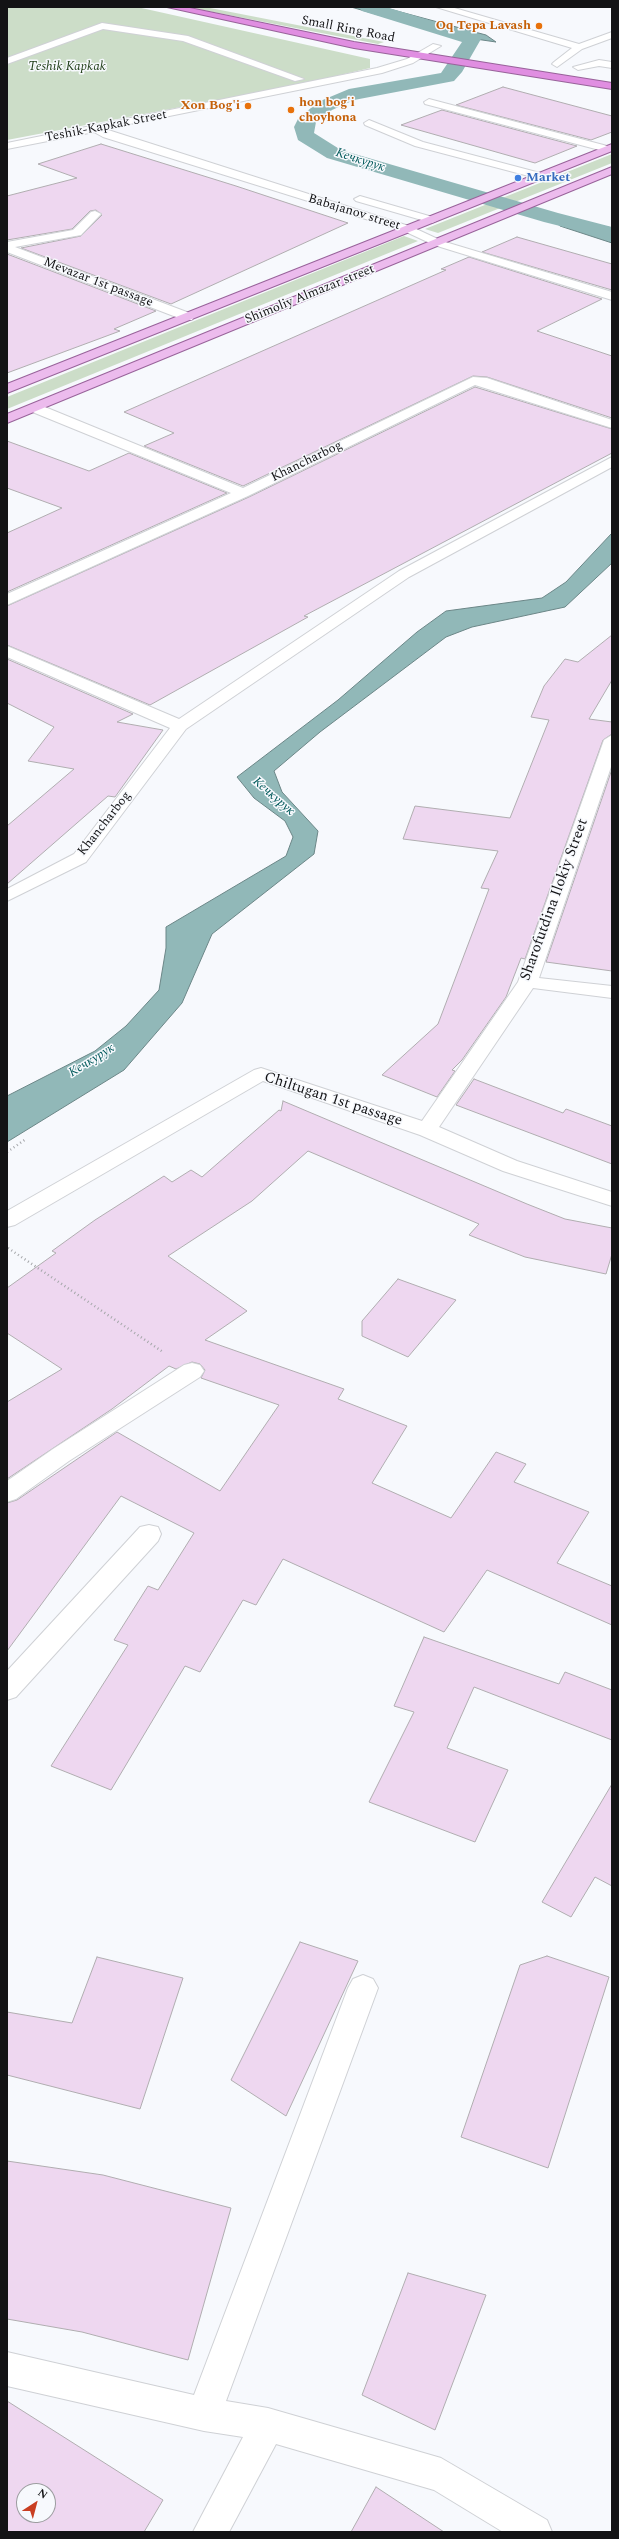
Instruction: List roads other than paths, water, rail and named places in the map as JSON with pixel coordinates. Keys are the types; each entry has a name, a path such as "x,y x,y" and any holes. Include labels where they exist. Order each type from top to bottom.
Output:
{"highway":[{"name":"Small Ring Road","path":"172,7 421,57 612,86"},
{"path":"421,43 441,47"},
{"path":"543,62 612,71"}],"main road":[{"name":"Shimoliy Almazar street","path":"7,389 610,148"},
{"name":"Shimoliy Almazar street","path":"7,419 438,243 612,170"}],"street":[{"path":"441,7 579,47"},
{"path":"7,61 102,26 185,38 299,79"},
{"path":"557,64 579,47 612,35"},
{"name":"Teshik-Kapkak Street","path":"7,146 371,73 421,57 441,47"},
{"path":"7,53 21,55"},
{"path":"578,67 599,64 612,65"},
{"path":"430,102 610,148"},
{"path":"162,116 174,122"},
{"path":"369,123 419,144 540,176"},
{"name":"Babajanov street","path":"96,128 107,135 408,229 438,243 612,296"},
{"path":"349,196 432,220"},
{"path":"7,247 77,232 95,214"},
{"name":"Mevazаr 1st passage","path":"7,247 188,317"},
{"name":"Khancharbog","path":"7,600 243,492 474,381 482,381 612,424"},
{"path":"35,408 243,492"},
{"name":"Khancharbog","path":"7,896 80,858 180,726 404,574 612,461"},
{"path":"7,651 180,726"},
{"name":"Sharofutdina Ilokiy Street","path":"427,1130 528,982 612,740"},
{"path":"528,982 612,992"},
{"name":"Chiltugan 1st passage","path":"7,1220 261,1074 427,1130 510,1166 612,1199"},
{"path":"7,1494 61,1455 192,1371"},
{"path":"7,1689 149,1534"},
{"path":"204,2414 363,1988"},
{"path":"7,2369 204,2414 268,2425 441,2475 535,2532"},
{"path":"210,2532 268,2425"}],"water":[{"path":"351,7 382,7 486,35 496,42 448,35"},
{"path":"551,218 577,220 612,228 612,243 560,226"},
{"path":"612,533 612,563 565,607 472,627 446,637 320,732 274,771 282,792 318,831 314,854 212,934 182,1003 124,1070 7,1142 7,1096 95,1051 126,1026 159,990 166,948 166,927 286,856 293,837 285,821 254,798 237,777 338,700 417,632 446,611 542,598 566,582"}],"waterway":[{"name":"Кечкурук","path":"368,7 472,39 453,72 447,77 349,95 325,106 308,119 304,127 305,136 334,154 551,218 612,233"}],"place":[{"name":"Oq Tepa Lavash","path":"539,26"},
{"name":"Xon Bog'i","path":"248,106"},
{"name":"hon bog'i choyhona","path":"291,110"},
{"name":"Market","path":"518,178"}],"park label":[{"name":"Teshik Kapkak","path":"67,67"}]}
